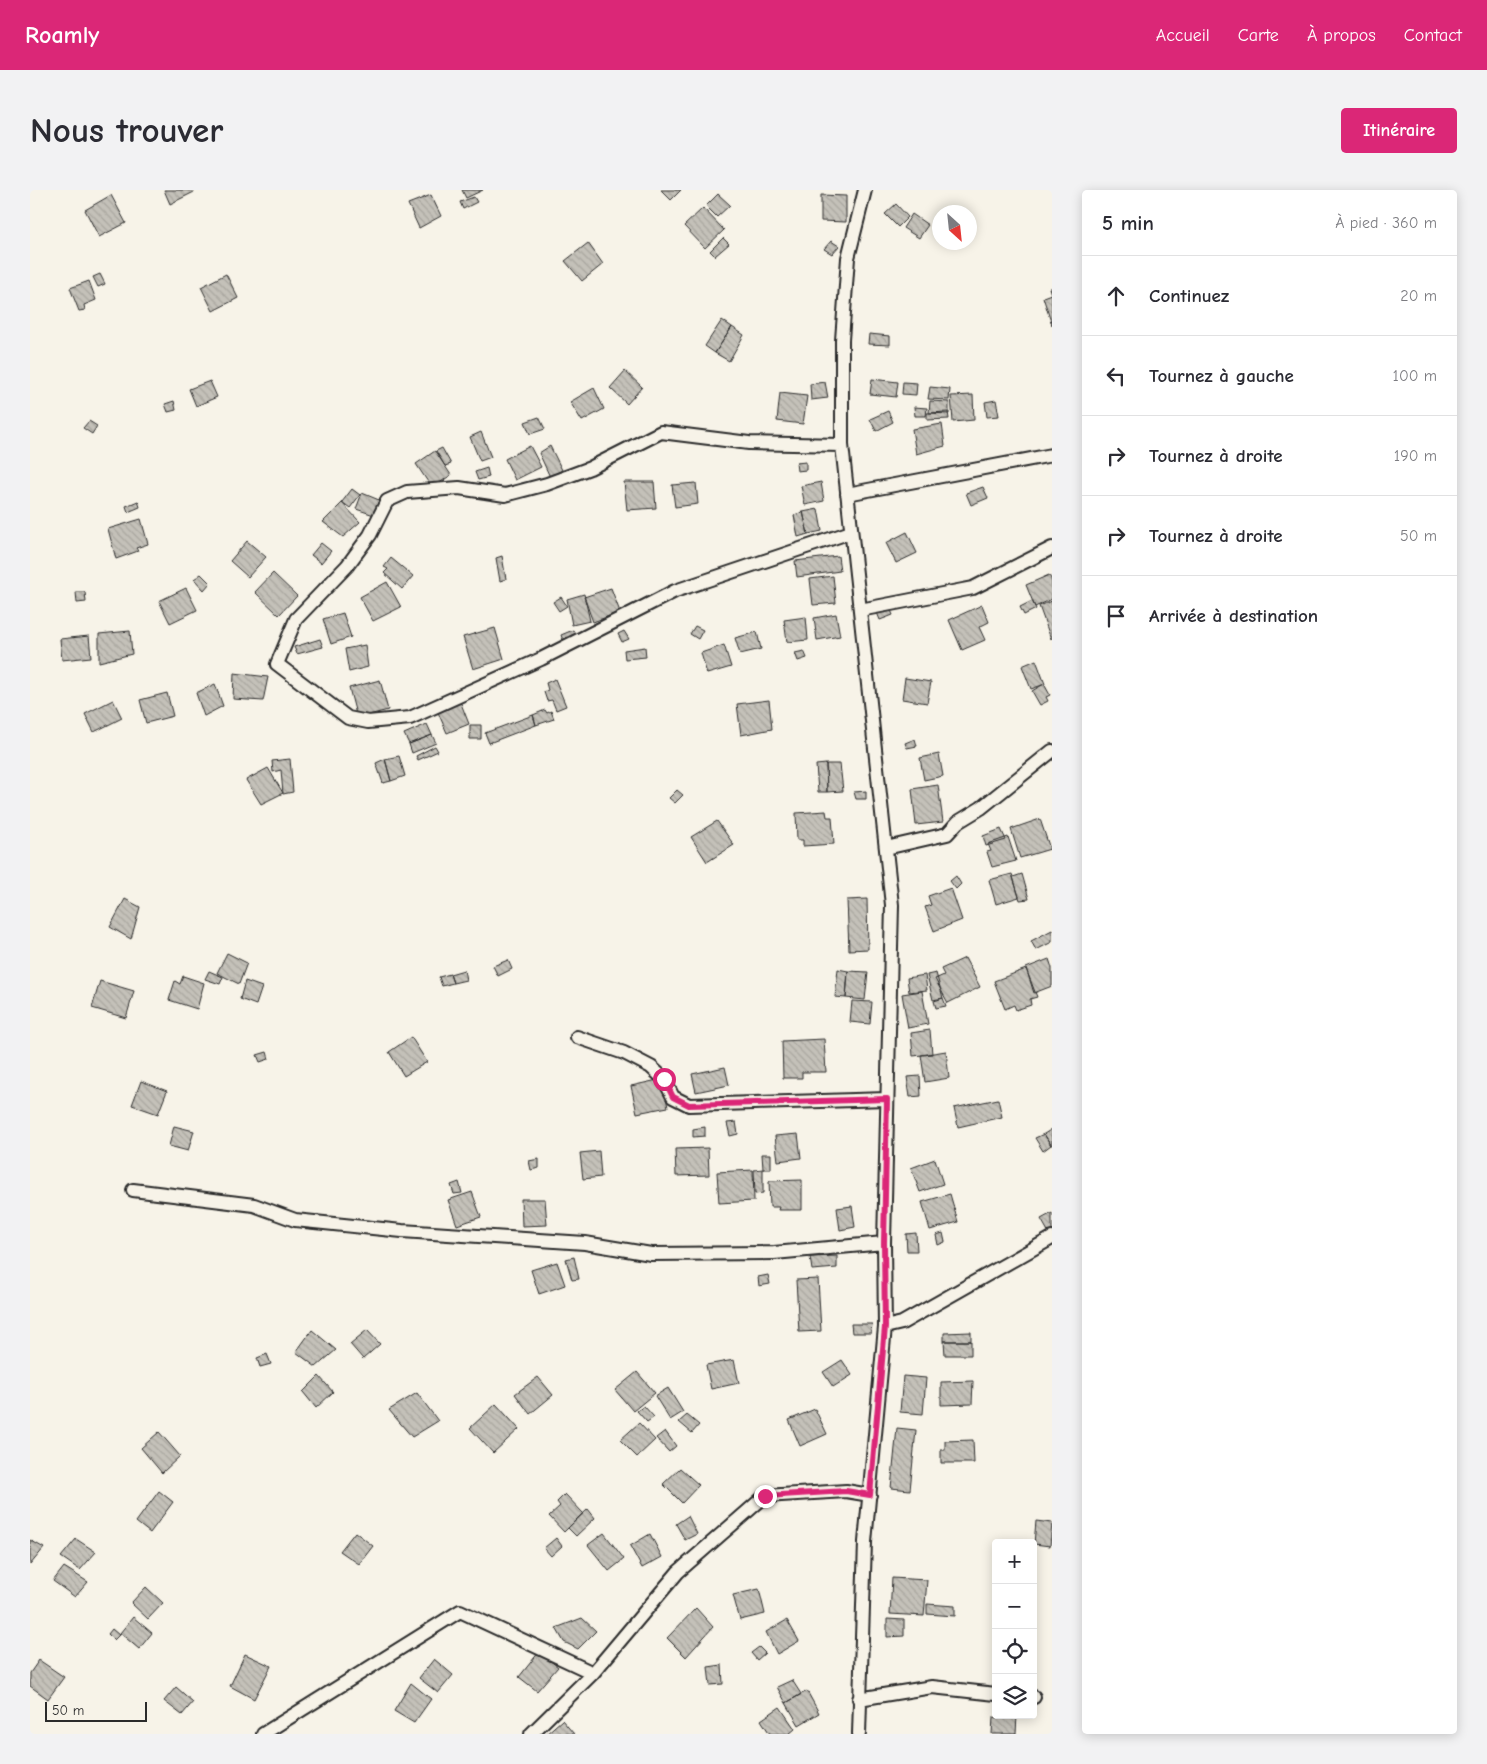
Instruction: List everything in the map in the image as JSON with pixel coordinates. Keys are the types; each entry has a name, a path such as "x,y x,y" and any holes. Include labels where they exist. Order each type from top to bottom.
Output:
{"street":[{"path":"859,1734 865,1542 885,1327 884,1243 892,905 842,445 842,340 848,258 865,190"},
{"path":"842,445 749,442 661,432 590,468 505,495 459,488 407,492 387,501 370,535 347,566 296,619 277,664 348,718 368,722 410,718 541,659 675,591 852,532"},
{"path":"847,494 1052,455"},
{"path":"860,610 972,588 1052,548"},
{"path":"886,848 947,834 958,822 981,808 1052,751"},
{"path":"577,1036 624,1053 650,1066 664,1079 673,1097 689,1105 887,1099"},
{"path":"133,1190 254,1205 295,1220 402,1231 585,1243 651,1254 774,1252 884,1243"},
{"path":"885,1327 902,1323 1052,1238"},
{"path":"531,1734 593,1673 678,1572 765,1496 846,1491 870,1495"},
{"path":"263,1734 460,1611 593,1673"},
{"path":"859,1699 932,1687 992,1694"}],"building":[{"path":"164,190 193,190 194,192 170,204"},
{"path":"462,190 483,190 466,198"},
{"path":"661,190 681,190 671,200"},
{"path":"718,194 730,205 717,217 706,206"},
{"path":"111,195 126,223 99,237 85,210"},
{"path":"431,195 441,216 419,228 408,204"},
{"path":"821,195 846,196 846,222 821,221"},
{"path":"474,197 477,202 463,209 460,202"},
{"path":"896,204 908,217 898,227 885,214"},
{"path":"703,208 724,230 705,248 684,226"},
{"path":"912,214 928,225 919,238 903,228"},
{"path":"723,238 729,244 715,256 710,251"},
{"path":"831,241 839,246 832,254 824,249"},
{"path":"588,243 603,264 582,281 565,261"},
{"path":"100,274 105,284 98,287 93,277"},
{"path":"226,274 238,298 213,311 201,287"},
{"path":"89,281 96,300 84,305 85,310 79,311 70,288"},
{"path":"1049,288 1052,288 1052,325 1043,297 1051,294"},
{"path":"722,320 732,327 715,353 705,346"},
{"path":"732,327 744,335 729,361 715,353"},
{"path":"869,334 890,336 890,345 868,344"},
{"path":"625,371 642,387 627,404 610,388"},
{"path":"872,379 898,382 896,397 870,394"},
{"path":"210,381 217,397 196,406 189,389"},
{"path":"825,382 828,398 811,400 810,384"},
{"path":"903,382 917,383 916,395 902,394"},
{"path":"930,387 950,389 949,400 928,399"},
{"path":"594,388 604,409 582,421 570,402"},
{"path":"780,393 807,396 803,424 777,421"},
{"path":"973,395 974,420 953,422 951,396"},
{"path":"996,400 999,416 987,417 985,402"},
{"path":"174,401 176,410 168,412 165,404"},
{"path":"930,401 949,402 949,414 929,413"},
{"path":"914,407 927,408 926,416 915,416"},
{"path":"888,411 893,422 876,431 870,419"},
{"path":"948,412 949,419 927,420 927,413"},
{"path":"539,417 545,429 530,434 525,422"},
{"path":"89,421 97,426 92,434 83,428"},
{"path":"942,424 945,446 916,454 912,429"},
{"path":"481,432 491,457 480,461 470,437"},
{"path":"530,446 541,467 515,480 505,459"},
{"path":"550,446 562,470 550,477 539,453"},
{"path":"442,448 451,464 445,466 436,451"},
{"path":"435,451 451,475 432,488 416,464"},
{"path":"806,462 806,470 797,471 796,463"},
{"path":"487,468 489,477 478,480 475,472"},
{"path":"624,482 654,482 656,508 627,510"},
{"path":"821,482 824,501 805,505 801,486"},
{"path":"696,483 698,504 675,507 672,485"},
{"path":"983,487 988,498 971,505 966,493"},
{"path":"352,489 360,495 350,508 342,502"},
{"path":"362,493 379,500 374,515 356,509"},
{"path":"138,501 140,507 128,512 126,506"},
{"path":"342,503 360,522 343,537 323,522"},
{"path":"818,509 822,531 808,534 803,512"},
{"path":"803,512 808,534 798,537 794,515"},
{"path":"141,519 148,544 136,548 138,551 116,559 108,529"},
{"path":"907,532 917,553 896,563 886,543"},
{"path":"247,541 266,557 248,577 230,561"},
{"path":"321,543 331,551 321,563 311,555"},
{"path":"502,556 506,579 500,581 496,558"},
{"path":"838,556 840,571 797,577 795,561"},
{"path":"391,558 413,576 402,589 384,573 388,569 384,567"},
{"path":"273,573 297,596 279,615 255,592"},
{"path":"201,574 210,583 204,590 194,579"},
{"path":"1049,575 1052,581 1052,599 1035,607 1026,585"},
{"path":"833,576 836,603 813,605 810,579"},
{"path":"387,582 401,607 373,621 360,597"},
{"path":"186,588 197,610 170,623 159,601"},
{"path":"611,588 620,612 593,622 584,597"},
{"path":"76,592 85,592 86,602 77,603"},
{"path":"584,594 590,621 572,625 567,599"},
{"path":"561,597 567,606 559,611 553,602"},
{"path":"1032,601 1036,609 1024,615 1020,607"},
{"path":"1052,601 1052,638 1051,639 1039,606"},
{"path":"982,605 989,622 979,627 985,640 962,650 949,620"},
{"path":"889,606 893,615 880,620 876,610"},
{"path":"343,613 351,637 331,644 323,619"},
{"path":"836,614 840,636 817,640 814,618"},
{"path":"806,617 808,640 787,642 784,620"},
{"path":"695,626 703,630 698,639 690,634"},
{"path":"495,628 504,659 473,669 463,637"},
{"path":"573,630 577,637 564,643 561,635"},
{"path":"130,631 132,654 99,662 99,634"},
{"path":"624,631 629,639 622,642 618,634"},
{"path":"757,632 761,649 740,654 735,638"},
{"path":"89,636 91,657 62,660 60,639"},
{"path":"320,639 323,647 297,654 294,647"},
{"path":"365,645 368,667 349,672 345,649"},
{"path":"724,645 731,667 707,674 701,653"},
{"path":"645,647 646,657 625,659 624,650"},
{"path":"804,651 807,658 798,661 795,653"},
{"path":"1036,660 1045,684 1031,689 1022,666"},
{"path":"234,673 268,677 263,701 233,699"},
{"path":"905,678 931,682 927,703 902,699"},
{"path":"555,679 566,706 556,710 552,700 547,701 544,692 548,690 546,683"},
{"path":"380,680 388,710 357,718 349,688"},
{"path":"215,684 223,706 204,716 196,693"},
{"path":"1044,684 1050,695 1046,697 1048,701 1040,705 1032,691"},
{"path":"167,693 173,716 146,723 140,700"},
{"path":"113,700 122,718 94,732 85,714"},
{"path":"769,700 772,729 741,735 737,704"},
{"path":"460,701 469,724 447,733 437,710"},
{"path":"545,710 547,713 551,711 554,719 536,725 533,715"},
{"path":"533,715 536,725 489,743 485,733"},
{"path":"427,724 432,735 409,744 404,734"},
{"path":"470,725 481,725 481,739 470,739"},
{"path":"432,735 436,743 412,753 409,744"},
{"path":"915,739 917,746 907,748 905,743"},
{"path":"435,746 438,751 418,760 416,756"},
{"path":"939,754 943,776 924,780 920,758"},
{"path":"399,756 405,776 391,781 385,759"},
{"path":"290,759 293,792 283,794 281,770 273,772 272,761"},
{"path":"385,759 391,781 383,783 376,763"},
{"path":"826,764 840,764 843,791 827,792"},
{"path":"826,764 827,792 818,792 816,765"},
{"path":"268,768 283,793 261,804 246,780"},
{"path":"938,785 943,822 916,825 912,789"},
{"path":"677,790 683,795 675,803 669,798"},
{"path":"866,791 866,799 856,799 854,792"},
{"path":"826,811 827,817 832,817 834,844 803,846 803,840 797,840 796,813"},
{"path":"1040,819 1050,849 1020,858 1011,829"},
{"path":"717,821 734,845 707,862 691,837"},
{"path":"1001,829 1006,840 986,846 983,836"},
{"path":"1008,837 1016,861 992,867 987,852 991,851 988,844"},
{"path":"1012,874 1019,897 996,904 989,880"},
{"path":"1022,874 1029,899 1020,900 1013,877"},
{"path":"956,876 961,884 956,889 950,881"},
{"path":"951,888 962,920 934,931 925,907 931,905 928,896"},
{"path":"125,899 140,907 131,939 110,927"},
{"path":"867,899 868,949 849,950 847,900"},
{"path":"1052,930 1052,942 1036,950 1031,941"},
{"path":"227,953 247,963 239,984 217,973"},
{"path":"965,958 980,987 948,1003 935,979 944,975 941,969"},
{"path":"1049,959 1052,968 1052,986 1034,993 1026,968"},
{"path":"508,960 512,969 498,976 493,966"},
{"path":"838,969 848,971 846,998 835,997"},
{"path":"1026,969 1037,997 1030,999 1031,1005 1016,1010 1014,1005 1005,1009 994,981"},
{"path":"464,970 466,980 453,983 450,974"},
{"path":"209,971 223,977 220,984 205,979"},
{"path":"848,971 868,972 865,1000 846,998"},
{"path":"936,973 943,998 933,1000 927,975"},
{"path":"450,974 453,983 442,986 439,977"},
{"path":"925,975 927,990 909,992 907,978"},
{"path":"183,976 204,983 197,1009 169,1000 175,981 180,984"},
{"path":"100,981 134,991 126,1018 92,1008"},
{"path":"245,981 262,987 256,1005 240,999"},
{"path":"922,991 928,1024 908,1028 902,994"},
{"path":"943,998 946,1006 936,1008 934,1001"},
{"path":"852,1001 872,1002 870,1024 850,1022"},
{"path":"930,1030 932,1054 913,1056 911,1033"},
{"path":"411,1037 427,1062 404,1076 389,1052"},
{"path":"824,1039 826,1072 802,1072 802,1078 783,1078 782,1041"},
{"path":"946,1051 949,1078 925,1082 921,1055"},
{"path":"267,1052 269,1059 260,1062 257,1055"},
{"path":"725,1067 729,1085 696,1092 692,1074"},
{"path":"920,1076 921,1096 910,1097 907,1077"},
{"path":"662,1079 668,1107 637,1113 631,1086"},
{"path":"141,1081 167,1091 158,1114 132,1105"},
{"path":"998,1099 1002,1117 958,1127 954,1108"},
{"path":"736,1122 738,1134 730,1136 727,1123"},
{"path":"174,1126 194,1131 188,1151 169,1146"},
{"path":"705,1127 705,1136 693,1137 693,1129"},
{"path":"1052,1129 1052,1145 1051,1145 1044,1134"},
{"path":"798,1134 801,1158 778,1161 775,1136"},
{"path":"1044,1134 1051,1145 1043,1151 1035,1138"},
{"path":"708,1148 709,1175 676,1176 675,1149"},
{"path":"599,1151 601,1177 583,1179 580,1153"},
{"path":"762,1154 771,1154 771,1169 763,1169"},
{"path":"539,1159 539,1168 531,1170 529,1161"},
{"path":"935,1159 943,1184 920,1192 911,1168"},
{"path":"763,1169 763,1193 755,1194 754,1170"},
{"path":"753,1170 754,1201 719,1203 717,1172"},
{"path":"802,1180 802,1210 778,1210 779,1207 770,1207 769,1181"},
{"path":"459,1182 462,1193 454,1194 451,1185"},
{"path":"472,1192 481,1217 457,1225 448,1200"},
{"path":"950,1194 958,1222 930,1230 922,1202"},
{"path":"521,1199 545,1199 547,1225 522,1226"},
{"path":"852,1206 855,1227 840,1230 837,1208"},
{"path":"1052,1213 1052,1234 1050,1235 1041,1219"},
{"path":"916,1233 917,1251 907,1251 906,1234"},
{"path":"943,1233 945,1242 938,1245 936,1235"},
{"path":"837,1256 837,1268 812,1270 810,1257"},
{"path":"574,1257 579,1279 572,1280 566,1259"},
{"path":"557,1262 565,1285 539,1294 531,1270"},
{"path":"768,1275 770,1284 759,1286 758,1277"},
{"path":"818,1279 821,1331 799,1332 796,1280"},
{"path":"851,1324 872,1324 871,1333 852,1333"},
{"path":"312,1330 336,1350 316,1367 296,1352"},
{"path":"367,1330 380,1344 363,1359 350,1344"},
{"path":"971,1332 971,1341 944,1341 944,1333"},
{"path":"944,1341 971,1341 971,1355 945,1355"},
{"path":"267,1354 271,1364 260,1367 257,1358"},
{"path":"734,1360 739,1383 711,1389 706,1365"},
{"path":"842,1360 852,1375 833,1387 823,1372"},
{"path":"637,1372 655,1393 633,1411 615,1390"},
{"path":"319,1376 333,1392 316,1408 303,1392"},
{"path":"903,1376 926,1378 923,1414 900,1412"},
{"path":"538,1377 553,1395 530,1414 515,1394"},
{"path":"973,1381 972,1404 941,1405 941,1382"},
{"path":"668,1388 683,1412 670,1420 655,1396"},
{"path":"417,1393 438,1421 412,1437 389,1410"},
{"path":"496,1404 519,1429 493,1453 470,1428"},
{"path":"644,1406 654,1417 647,1422 637,1411"},
{"path":"815,1409 827,1434 800,1446 789,1420"},
{"path":"687,1415 699,1425 692,1433 679,1422"},
{"path":"639,1423 655,1440 637,1457 620,1440"},
{"path":"897,1428 916,1430 910,1490 891,1488"},
{"path":"665,1431 676,1446 669,1452 656,1438"},
{"path":"159,1432 180,1456 162,1473 141,1448"},
{"path":"973,1440 974,1463 941,1463 941,1450 945,1450 945,1441"},
{"path":"680,1468 699,1485 682,1503 663,1484"},
{"path":"159,1491 173,1502 150,1533 136,1522"},
{"path":"565,1494 583,1513 564,1532 549,1516 560,1506 557,1502"},
{"path":"588,1509 595,1518 576,1536 568,1528"},
{"path":"688,1516 697,1534 685,1540 676,1524"},
{"path":"1036,1521 1052,1523 1050,1546 1037,1544 1037,1539 1034,1539"},
{"path":"355,1532 373,1546 359,1564 340,1551"},
{"path":"604,1533 624,1559 609,1571 588,1545"},
{"path":"650,1534 662,1557 642,1568 630,1546"},
{"path":"556,1538 562,1546 551,1556 544,1548"},
{"path":"76,1539 96,1552 80,1570 61,1557"},
{"path":"30,1540 44,1548 30,1565"},
{"path":"64,1567 88,1582 75,1597 53,1581"},
{"path":"892,1578 927,1580 924,1616 890,1614"},
{"path":"146,1587 163,1603 148,1619 131,1603"},
{"path":"759,1589 765,1614 740,1620 733,1595"},
{"path":"927,1604 955,1606 955,1616 927,1614"},
{"path":"696,1608 713,1627 686,1657 667,1638"},
{"path":"133,1617 152,1633 139,1649 120,1633"},
{"path":"582,1618 596,1631 578,1649 564,1642 556,1628"},
{"path":"887,1619 904,1620 904,1636 887,1637"},
{"path":"787,1620 799,1641 777,1654 766,1632"},
{"path":"112,1629 119,1635 114,1640 108,1634"},
{"path":"759,1647 765,1653 757,1660 751,1653"},
{"path":"539,1652 558,1667 537,1691 519,1677"},
{"path":"245,1654 271,1666 254,1699 230,1686"},
{"path":"434,1659 453,1675 438,1693 419,1678"},
{"path":"39,1660 64,1677 48,1699 30,1686 30,1673"},
{"path":"722,1665 723,1684 710,1685 708,1667"},
{"path":"792,1680 801,1694 786,1703 777,1687"},
{"path":"411,1683 431,1699 414,1723 394,1711"},
{"path":"176,1687 193,1702 182,1715 164,1701"},
{"path":"807,1691 819,1713 799,1725 786,1703"},
{"path":"780,1707 795,1729 789,1734 770,1734 761,1720"},
{"path":"993,1719 1017,1719 1016,1734 992,1734"},
{"path":"562,1720 574,1734 546,1734"}],"route":[{"path":"664,1079 673,1097 689,1105 887,1099 884,1243 885,1327 870,1495 846,1491 765,1496"}]}
